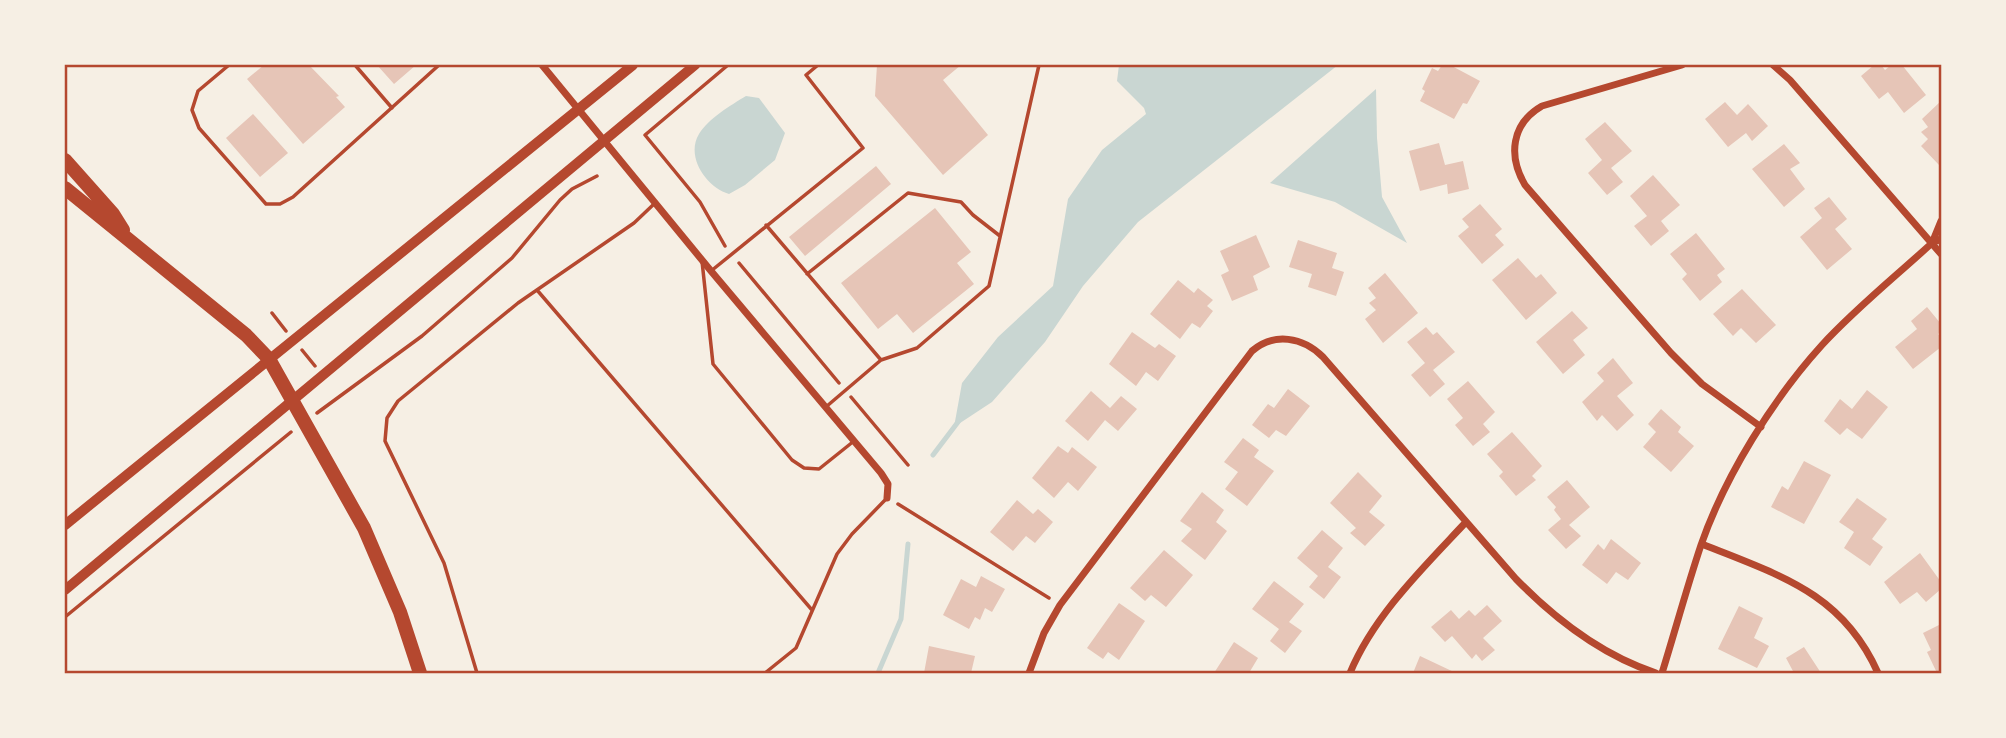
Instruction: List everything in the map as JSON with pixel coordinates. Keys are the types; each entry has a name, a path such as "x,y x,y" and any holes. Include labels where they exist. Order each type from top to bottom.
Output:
{"highway":[{"path":"65,160 113,214 132,243"},
{"path":"65,188 246,335 269,359 335,474 377,556 400,612 420,673"}],"main road":[{"path":"65,525 633,65"},
{"path":"65,590 695,65"}],"street":[{"path":"542,65 854,441 888,484 887,498"},
{"path":"1682,65 1542,106 1528,116 1516,134 1514,159 1517,172 1525,186 1671,353 1702,384 1761,427"},
{"path":"1773,65 1790,79 1941,254"},
{"path":"1932,243 1941,221"},
{"path":"1662,673 1702,544 1732,478 1761,427 1791,383 1822,345 1860,306 1932,243 1941,239"},
{"path":"1029,673 1044,633 1060,605 1252,351 1271,339 1300,341 1314,347 1548,612 1592,643 1656,673"},
{"path":"1350,673 1366,642 1390,609 1466,522"},
{"path":"1702,544 1803,587 1840,617 1863,646 1878,673"}],"lane":[{"path":"229,65 198,91 192,110 199,128 266,204 280,204 293,197 439,65"},
{"path":"355,65 392,107"},
{"path":"711,271 863,148 806,75 818,65"},
{"path":"826,408 881,360 917,348 989,286 1039,65"},
{"path":"807,274 908,193 961,202 1000,236"},
{"path":"477,673 444,563 386,441 387,418 398,401 537,290 634,223 656,203"},
{"path":"766,225 881,360"},
{"path":"701,259 713,365 792,460 804,468 819,469 854,441"},
{"path":"537,290 812,610"},
{"path":"765,673 796,648 837,554 852,534 887,498"}],"path":[{"path":"728,65 645,135 704,209 721,241 908,464"},
{"path":"272,313 323,376 335,400 422,336 512,258 559,200 572,189 597,176"},
{"path":"65,617 290,434"},
{"path":"887,498 1060,605"}],"shaded area":[{"path":"1119,65 1338,65 1138,222 1083,286 1045,342 992,402 954,427 962,383 998,337 1053,286 1068,199 1102,150 1146,114 1144,108 1117,81"},
{"path":"1376,89 1382,197 1407,243 1335,202 1270,183"},
{"path":"746,96 759,98 785,133 775,160 745,185 729,194 713,185 700,170 695,143 708,123"}],"building":[{"path":"264,65 309,65 339,96 336,97 345,107 303,144 247,79"},
{"path":"377,65 416,65 394,84"},
{"path":"877,65 961,65 943,80 988,135 943,175 875,96"},
{"path":"1442,65 1450,65 1480,81 1467,104 1463,103 1454,119 1420,101 1425,91 1422,89 1432,68 1438,71"},
{"path":"1874,65 1881,65 1885,70 1891,65 1902,65 1926,95 1904,113 1888,92 1879,99 1861,76"},
{"path":"1941,101 1939,165 1921,146 1928,139 1921,132 1928,127 1922,119"},
{"path":"1725,102 1737,115 1748,104 1768,126 1752,141 1746,133 1728,147 1705,119"},
{"path":"253,114 288,153 260,177 226,138"},
{"path":"1605,122 1632,151 1611,168 1623,182 1607,195 1588,173 1602,160 1585,139"},
{"path":"1439,143 1445,165 1463,161 1469,189 1448,194 1447,184 1420,191 1409,151"},
{"path":"1784,144 1800,163 1790,169 1805,189 1784,207 1752,169"},
{"path":"876,166 891,184 805,256 789,237"},
{"path":"1653,175 1680,205 1661,221 1669,231 1651,246 1634,226 1647,216 1630,196"},
{"path":"1829,197 1847,219 1835,229 1852,249 1827,270 1800,237 1822,218 1814,208"},
{"path":"1480,204 1502,229 1495,235 1504,245 1482,264 1458,236 1469,227 1462,219"},
{"path":"935,208 971,252 957,263 974,284 913,333 897,314 878,329 841,283"},
{"path":"1696,233 1725,269 1717,275 1722,282 1700,301 1682,279 1687,274 1670,254"},
{"path":"1256,235 1270,267 1253,276 1258,290 1232,301 1221,275 1229,271 1220,251"},
{"path":"1298,240 1337,253 1332,268 1344,272 1336,296 1308,287 1312,274 1289,267"},
{"path":"1518,258 1536,278 1541,274 1557,293 1526,320 1492,280"},
{"path":"1385,273 1418,313 1383,343 1365,319 1376,310 1369,303 1376,298 1368,288"},
{"path":"1178,280 1194,293 1198,288 1213,300 1207,306 1213,311 1200,328 1192,323 1180,339 1150,314"},
{"path":"1742,289 1776,325 1756,343 1741,328 1733,336 1713,314"},
{"path":"1927,307 1941,324 1941,332 1938,334 1941,337 1941,347 1913,369 1895,347 1917,329 1911,321"},
{"path":"1572,311 1588,328 1573,340 1585,355 1563,374 1536,342"},
{"path":"1426,327 1433,335 1437,332 1455,352 1433,370 1445,384 1430,397 1411,375 1425,363 1407,342"},
{"path":"1132,332 1155,348 1159,344 1176,356 1158,381 1146,372 1136,386 1109,364"},
{"path":"1613,358 1633,383 1617,396 1634,415 1617,431 1602,415 1597,421 1582,402 1604,381 1597,373"},
{"path":"1468,381 1495,412 1483,424 1490,432 1473,446 1455,425 1463,418 1447,399"},
{"path":"1288,389 1310,406 1286,436 1276,430 1269,438 1252,425 1268,404 1274,408"},
{"path":"1867,390 1888,407 1862,439 1847,428 1840,435 1824,421 1840,399 1852,409"},
{"path":"1091,391 1110,408 1121,396 1137,409 1118,431 1105,420 1088,441 1065,421"},
{"path":"1661,409 1681,427 1678,432 1694,446 1671,472 1643,447 1656,432 1648,424"},
{"path":"1512,432 1542,466 1532,476 1536,480 1516,496 1499,476 1503,472 1487,454"},
{"path":"1243,438 1259,450 1254,457 1274,471 1247,506 1225,489 1238,472 1224,462"},
{"path":"1058,446 1068,453 1072,447 1097,467 1078,491 1068,482 1054,498 1032,478"},
{"path":"1804,461 1831,475 1804,524 1771,507 1782,486 1788,490"},
{"path":"1358,472 1382,496 1369,512 1385,525 1365,546 1350,533 1356,528 1330,503"},
{"path":"1567,480 1590,507 1569,525 1581,536 1566,549 1548,530 1561,519 1554,510 1556,507 1547,497"},
{"path":"1202,492 1224,510 1216,522 1227,531 1205,560 1181,541 1192,529 1180,521"},
{"path":"1857,498 1887,519 1872,539 1883,547 1870,566 1844,548 1854,532 1839,522"},
{"path":"1017,500 1033,514 1038,509 1053,522 1035,543 1026,536 1013,551 990,532"},
{"path":"1322,530 1343,548 1328,567 1341,577 1324,599 1309,587 1318,576 1297,558"},
{"path":"1611,539 1641,563 1628,580 1616,572 1607,584 1582,565 1598,544 1604,550"},
{"path":"1164,550 1193,575 1166,607 1151,595 1145,601 1130,588"},
{"path":"1920,553 1941,582 1941,589 1926,602 1917,592 1900,604 1884,582"},
{"path":"981,576 1005,589 992,612 985,608 980,620 975,617 969,629 943,615 961,579 976,587"},
{"path":"1274,581 1304,604 1289,622 1302,631 1285,653 1270,641 1279,629 1252,609"},
{"path":"1119,603 1145,621 1119,660 1108,652 1103,659 1087,648"},
{"path":"1487,605 1502,621 1483,638 1495,650 1482,661 1476,654 1472,659 1452,636 1445,642 1431,627 1451,610 1459,619 1469,610 1475,616"},
{"path":"1739,606 1763,618 1754,638 1769,646 1757,668 1718,649"},
{"path":"1941,624 1941,673 1937,673 1927,652 1931,650 1923,633"},
{"path":"1234,642 1258,658 1249,673 1214,673"},
{"path":"929,646 975,656 971,673 924,673"},
{"path":"1804,647 1821,673 1794,673 1786,658"},
{"path":"1420,656 1456,673 1413,673"}],"waterway":[{"path":"933,455 958,422"},
{"path":"878,673 901,619 908,544"}]}
